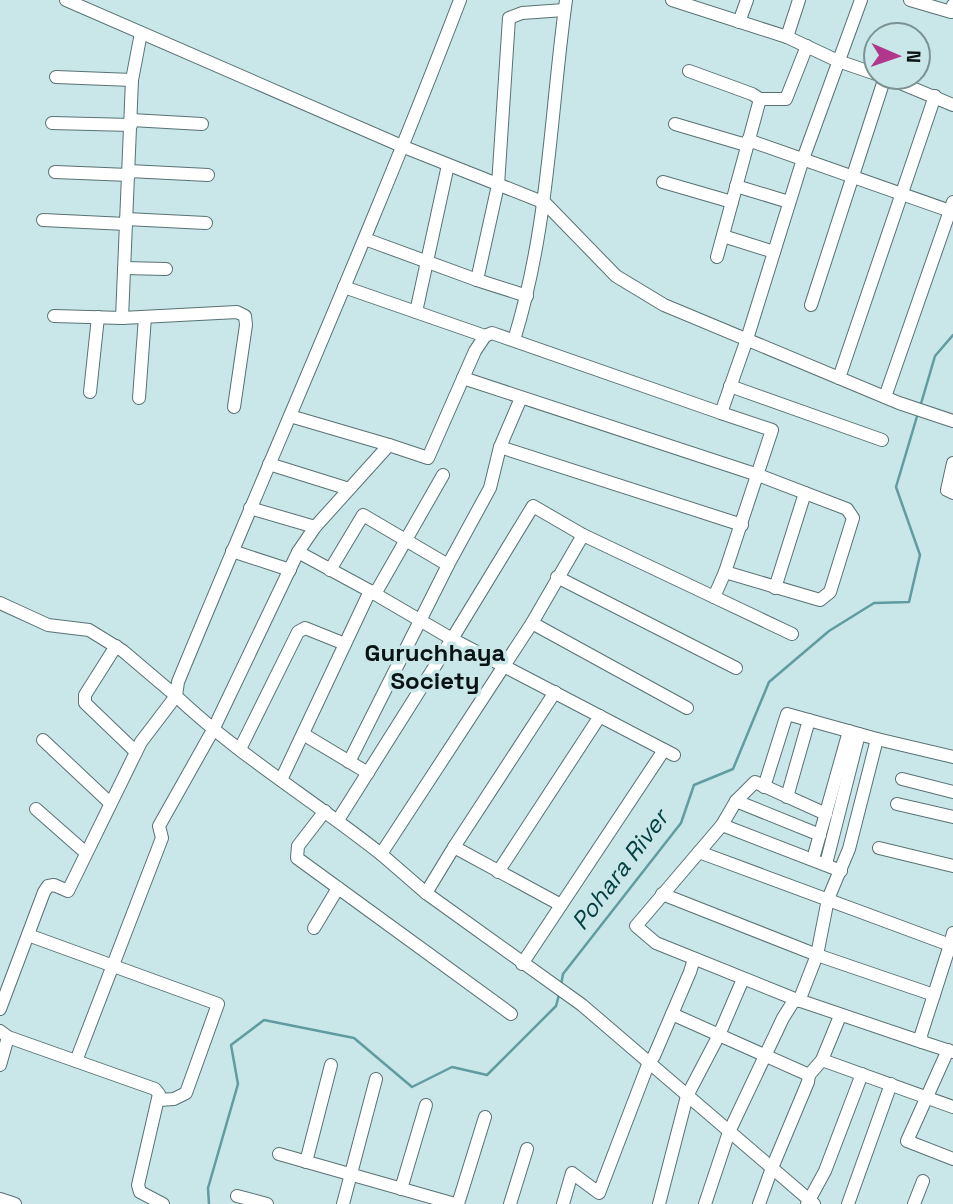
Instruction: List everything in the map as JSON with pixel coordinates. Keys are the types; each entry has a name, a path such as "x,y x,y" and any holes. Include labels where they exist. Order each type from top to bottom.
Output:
{"street":[{"path":"66,0 404,147 545,203 616,276 664,305 899,403 949,419"},
{"path":"0,1009 48,886 54,885 68,891 136,752 176,696 178,682 232,551 404,147 460,0"},
{"path":"672,0 688,2 787,37 862,69"},
{"path":"739,22 747,0"},
{"path":"787,37 799,0"},
{"path":"721,413 803,159 861,0"},
{"path":"910,0 951,12 953,5"},
{"path":"477,280 498,185 509,18 565,5 545,203 527,296 514,340"},
{"path":"122,318 132,80 141,33"},
{"path":"689,71 760,99 786,99 807,46"},
{"path":"55,76 132,80"},
{"path":"811,304 881,91"},
{"path":"922,91 953,104"},
{"path":"839,378 935,96"},
{"path":"717,257 760,99"},
{"path":"52,123 202,124"},
{"path":"675,124 803,159 902,194 952,208 885,397"},
{"path":"416,312 448,165"},
{"path":"55,172 208,175"},
{"path":"663,182 732,202"},
{"path":"736,186 789,202"},
{"path":"43,220 206,223"},
{"path":"723,236 774,253"},
{"path":"365,239 527,296"},
{"path":"124,268 166,269"},
{"path":"344,287 485,336"},
{"path":"54,316 122,318 237,312 244,316 246,325 234,407"},
{"path":"90,392 98,317"},
{"path":"139,398 145,317"},
{"path":"290,416 428,457 475,351 485,336 492,333 772,430 725,572 714,597"},
{"path":"463,378 758,475 846,509 853,518 830,592 820,600 725,572"},
{"path":"730,386 883,440"},
{"path":"349,762 448,565 490,488 500,447 521,398"},
{"path":"76,1061 127,930 131,912 162,838 159,826 213,730 298,552 315,527 389,445"},
{"path":"500,447 741,525"},
{"path":"953,463 947,490 953,493"},
{"path":"269,464 349,489"},
{"path":"281,780 372,592 443,475"},
{"path":"775,588 805,493"},
{"path":"338,820 453,639 533,506 583,535 792,634"},
{"path":"250,508 315,527"},
{"path":"330,570 363,515 448,565"},
{"path":"380,854 532,623 583,535"},
{"path":"232,551 290,570"},
{"path":"298,552 453,639 669,752 522,964"},
{"path":"557,578 736,668"},
{"path":"0,603 48,625 89,630 116,646 213,730 338,820 426,893 582,1005 810,1203 862,1074"},
{"path":"532,623 687,708"},
{"path":"240,749 298,632 305,628 345,644"},
{"path":"116,646 85,695 85,703 136,752"},
{"path":"426,893 555,692"},
{"path":"764,787 788,714 877,740 953,757"},
{"path":"498,872 600,716"},
{"path":"787,797 809,720"},
{"path":"820,861 820,835 854,732"},
{"path":"820,861 854,732"},
{"path":"303,734 368,773"},
{"path":"43,740 110,803"},
{"path":"705,1204 729,1132 783,1018 797,1000 817,954 828,900 849,849 877,740"},
{"path":"902,779 953,792"},
{"path":"826,814 755,782 736,801 722,825 636,926 656,943 743,979 840,1016 950,1051 907,1141 953,1159"},
{"path":"736,801 820,835"},
{"path":"897,804 953,817"},
{"path":"36,809 86,853"},
{"path":"325,811 298,846 297,858 511,1014"},
{"path":"722,825 841,871"},
{"path":"454,846 561,905"},
{"path":"879,848 953,866"},
{"path":"699,852 828,900 952,939 921,1035 922,1042"},
{"path":"314,928 338,888"},
{"path":"662,894 817,954 934,995"},
{"path":"28,935 218,1004 186,1093 174,1099 159,1100"},
{"path":"564,1204 572,1173 599,1193 649,1062 654,1056 694,959"},
{"path":"659,1204 687,1096 719,1035 743,979"},
{"path":"672,1014 808,1075"},
{"path":"759,1204 808,1082 808,1075 822,1060 840,1016"},
{"path":"0,1065 4,1034 155,1089 159,1100 138,1185 139,1192 163,1204"},
{"path":"822,1060 953,1107"},
{"path":"306,1162 331,1065"},
{"path":"343,1204 376,1079"},
{"path":"848,1204 891,1084"},
{"path":"401,1189 426,1105"},
{"path":"279,1154 457,1204 485,1117"},
{"path":"510,1204 527,1149"},
{"path":"914,1204 923,1181"},
{"path":"237,1196 267,1204"},
{"path":"0,1199 15,1204"}],"waterway":[{"name":"Pohara River","path":"920,407 935,356 953,335"},
{"name":"Pohara River","path":"561,985 563,974 681,823 694,785 733,769 769,682 829,631 874,603 909,602 920,555 896,487 918,413"},
{"name":"Pohara River","path":"209,1204 208,1188 238,1084 231,1045 264,1020 354,1038 412,1087 452,1067 487,1075 556,1006 559,995"}],"district":[{"name":"Guruchhaya Society","path":"435,667"}]}
